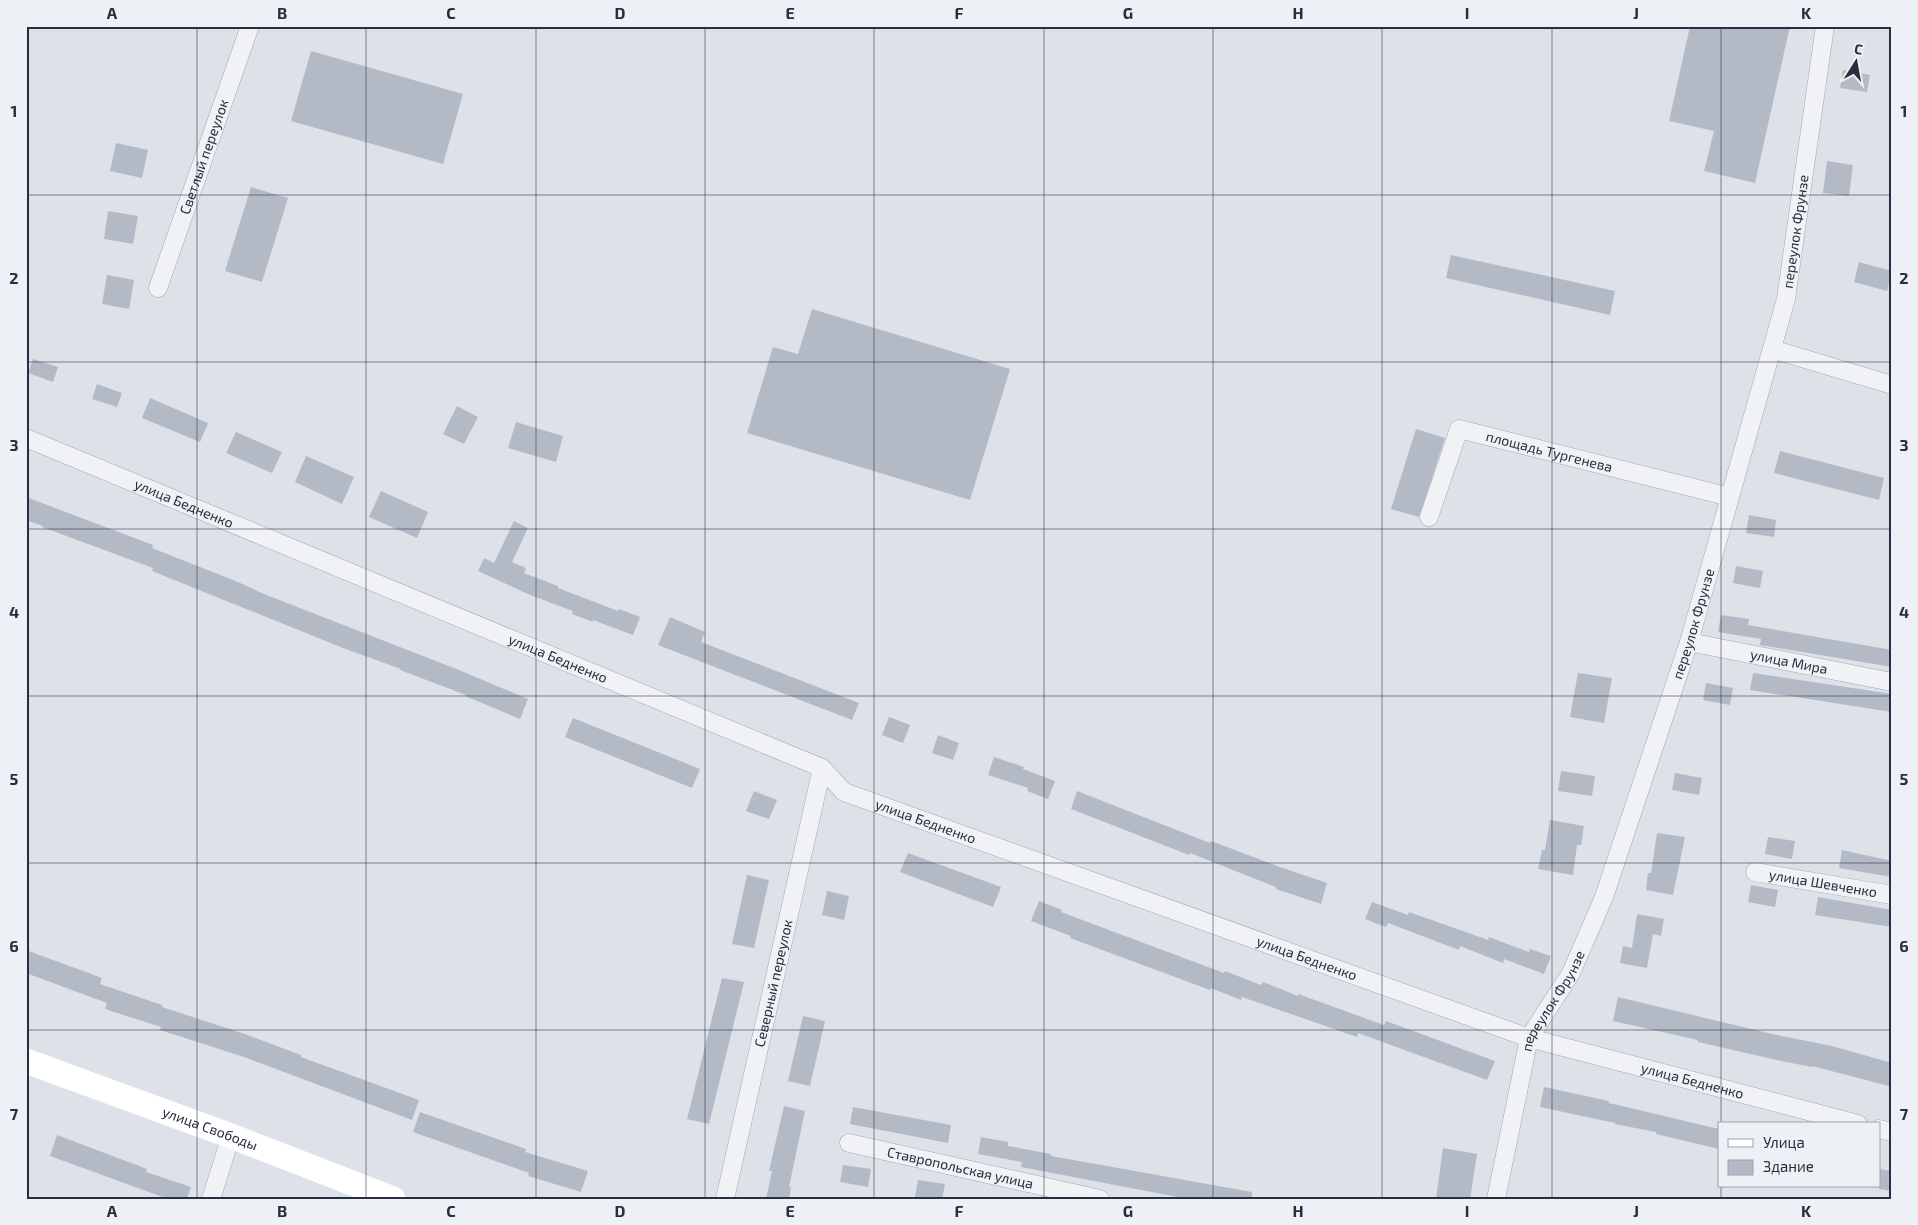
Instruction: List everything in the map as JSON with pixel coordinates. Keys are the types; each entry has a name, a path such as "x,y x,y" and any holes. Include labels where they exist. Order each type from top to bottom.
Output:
{"main road":[{"name":"улица Свободы","path":"26,1061 231,1136 393,1199"}],"street":[{"name":"Светлый переулок","path":"158,288 250,26"},
{"name":"переулок Фрунзе","path":"1496,1199 1529,1038 1571,973 1604,897 1688,642 1772,349 1786,299 1825,26"},
{"path":"1772,349 1892,385"},
{"name":"площадь Тургенева","path":"1429,517 1459,429 1730,497"},
{"name":"улица Бедненко","path":"26,438 822,768 844,792 1529,1038 1850,1122"},
{"name":"улица Мира","path":"1688,642 1892,682"},
{"name":"Северный переулок","path":"725,1199 822,768"},
{"name":"улица Шевченко","path":"1755,872 1892,895"},
{"path":"212,1199 231,1136"},
{"name":"Ставропольская улица","path":"849,1143 1100,1199"}],"building":[{"path":"1690,26 1790,26 1755,183 1704,171 1714,131 1669,121"},
{"path":"311,51 463,94 443,164 291,121"},
{"path":"1843,70 1870,75 1867,92 1840,88"},
{"path":"116,143 148,150 142,178 110,171"},
{"path":"1827,161 1853,165 1849,196 1823,193"},
{"path":"251,187 288,198 262,282 225,271"},
{"path":"108,211 138,216 133,244 104,239"},
{"path":"1451,255 1615,291 1610,315 1446,278"},
{"path":"1859,262 1892,271 1887,291 1854,282"},
{"path":"107,275 134,280 129,309 102,304"},
{"path":"812,309 1010,369 970,500 747,433 773,347 798,354"},
{"path":"33,359 58,367 53,382 28,373"},
{"path":"97,384 122,393 117,407 92,399"},
{"path":"150,398 208,423 200,442 142,418"},
{"path":"457,406 478,417 464,444 443,434"},
{"path":"516,422 563,436 556,462 508,448"},
{"path":"1416,429 1445,438 1419,517 1391,509"},
{"path":"236,432 282,452 272,473 226,453"},
{"path":"1780,451 1884,478 1879,500 1774,473"},
{"path":"306,456 354,477 342,504 295,482"},
{"path":"381,491 428,512 417,538 369,517"},
{"path":"26,497 153,545 152,548 264,594 528,699 520,719 466,695 152,571 153,568 26,520"},
{"path":"1749,515 1776,520 1774,537 1746,533"},
{"path":"514,521 528,528 512,562 526,568 524,573 558,586 558,588 618,611 619,609 640,617 633,635 572,614 573,611 530,595 478,571 484,558 494,563"},
{"path":"1736,566 1763,571 1760,588 1733,583"},
{"path":"1721,615 1749,619 1748,625 1892,650 1892,667 1760,645 1761,639 1718,632"},
{"path":"670,617 705,632 701,642 859,703 852,720 658,645"},
{"path":"1578,673 1612,678 1604,723 1570,717"},
{"path":"1753,673 1892,694 1892,712 1750,690"},
{"path":"1706,683 1733,688 1730,705 1703,700"},
{"path":"889,717 910,725 903,743 882,735"},
{"path":"573,718 700,769 692,788 565,737"},
{"path":"938,735 959,743 953,760 932,753"},
{"path":"994,757 1024,767 1023,769 1055,781 1048,799 1027,791 1028,788 988,775"},
{"path":"1561,771 1595,776 1592,796 1558,791"},
{"path":"1675,773 1702,778 1699,795 1672,790"},
{"path":"754,791 777,800 769,819 746,811"},
{"path":"1077,791 1210,843 1211,841 1327,883 1321,904 1276,889 1276,887 1190,853 1189,855 1071,809"},
{"path":"1550,820 1584,826 1581,845 1577,845 1573,875 1538,869 1542,850 1545,850"},
{"path":"1657,833 1685,837 1673,895 1646,890 1648,873 1651,873"},
{"path":"1768,837 1795,841 1792,859 1765,854"},
{"path":"1842,850 1892,861 1892,877 1839,868"},
{"path":"908,853 1001,887 993,907 900,872"},
{"path":"747,875 769,880 754,948 732,944"},
{"path":"1751,885 1778,890 1775,907 1748,902"},
{"path":"827,891 849,896 844,920 822,915"},
{"path":"1818,897 1892,910 1892,927 1815,915"},
{"path":"1039,901 1062,910 1061,912 1224,973 1225,971 1261,985 1263,982 1384,1025 1386,1021 1495,1061 1487,1080 1358,1033 1357,1037 1242,997 1241,1000 1211,988 1210,990 1070,938 1071,936 1031,921"},
{"path":"1372,902 1408,915 1409,912 1488,940 1489,937 1529,952 1530,949 1551,956 1544,974 1504,959 1503,963 1460,946 1459,950 1388,923 1386,927 1365,919"},
{"path":"1637,914 1664,919 1661,936 1653,934 1647,968 1620,963 1623,946 1632,948"},
{"path":"26,950 102,978 100,984 162,1005 162,1007 245,1034 301,1055 301,1057 419,1100 412,1120 244,1057 160,1030 161,1027 105,1009 107,1003 26,973"},
{"path":"722,978 744,982 709,1124 687,1119"},
{"path":"1618,997 1772,1034 1832,1046 1892,1063 1892,1076 1889,1086 1812,1066 1781,1061 1613,1021"},
{"path":"803,1016 825,1021 810,1086 788,1081"},
{"path":"1544,1087 1609,1101 1609,1103 1718,1129 1718,1149 1656,1134 1656,1132 1540,1107"},
{"path":"784,1106 805,1111 789,1187 791,1187 789,1199 766,1199 772,1171 769,1171"},
{"path":"853,1107 951,1125 948,1143 850,1124"},
{"path":"420,1112 526,1149 525,1152 588,1171 581,1192 528,1176 529,1173 413,1132"},
{"path":"57,1135 147,1169 146,1172 191,1187 187,1199 168,1199 50,1156"},
{"path":"981,1137 1008,1142 1008,1146 1051,1154 1051,1156 1252,1192 1252,1199 1188,1199 1021,1167 1022,1162 978,1154"},
{"path":"1443,1148 1477,1154 1470,1199 1436,1199"},
{"path":"843,1165 871,1169 868,1187 840,1182"},
{"path":"1880,1169 1892,1171 1892,1191 1879,1189"},
{"path":"918,1180 945,1184 942,1199 915,1197"}]}
